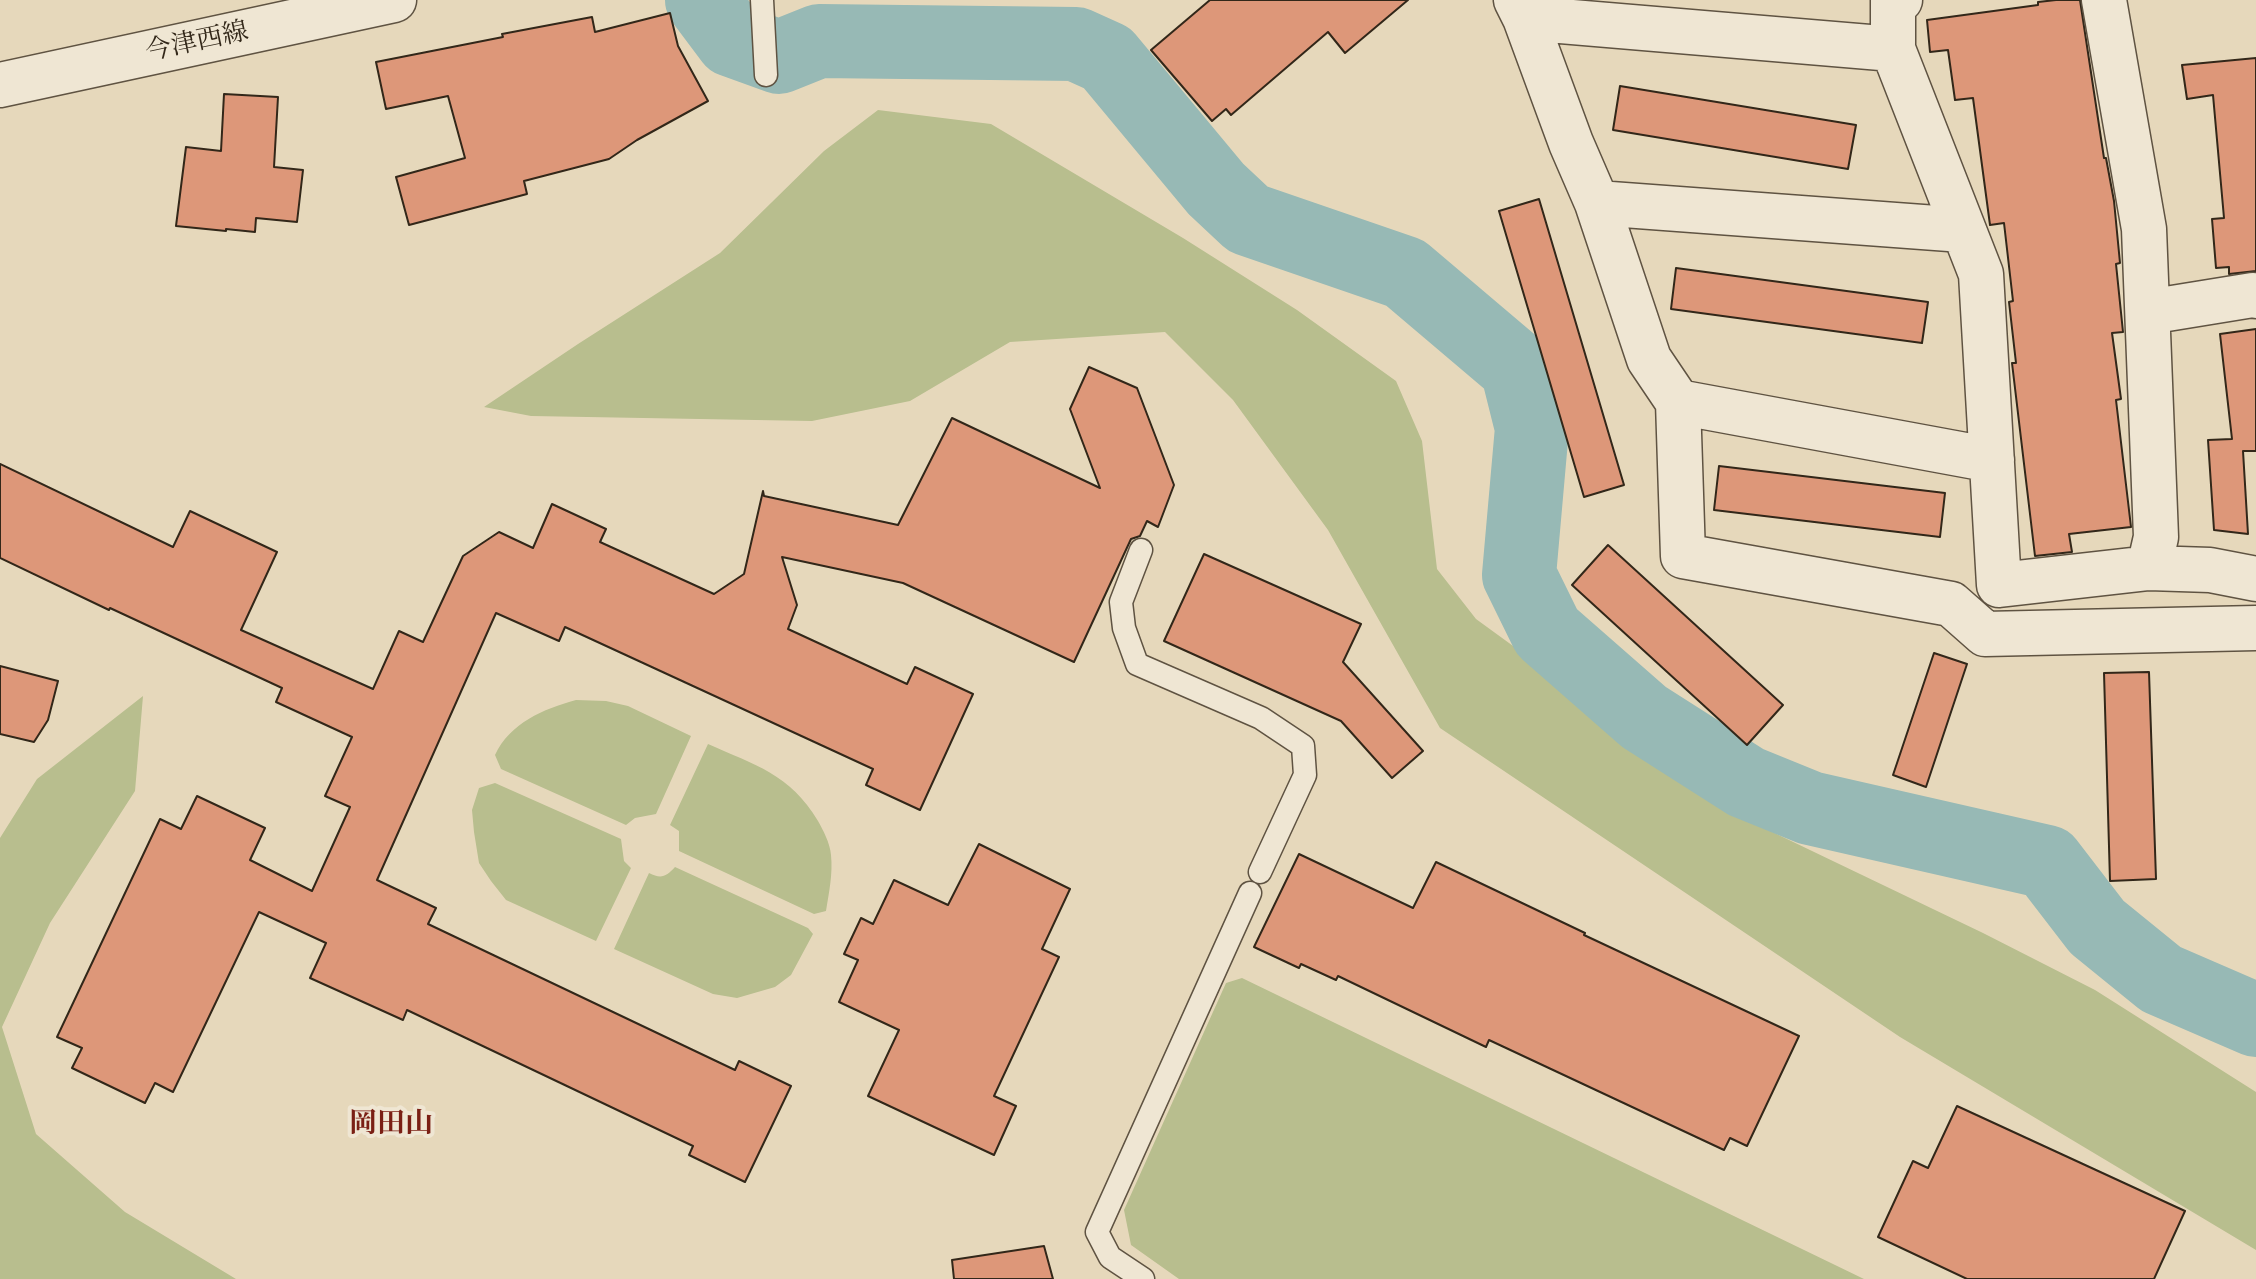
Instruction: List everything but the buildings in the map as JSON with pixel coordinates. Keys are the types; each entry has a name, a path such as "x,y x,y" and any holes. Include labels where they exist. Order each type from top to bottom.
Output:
{"street":[{"name":"今津西線","path":"0,85 394,0"},
{"path":"1900,0 1893,1 1893,49 1981,274 1999,585 2149,568 2210,570 2256,579"},
{"path":"2104,0 2144,229 2156,537 2149,568"},
{"path":"1893,49 1521,9 1597,203 1649,359 1678,402 1683,556 1951,604 1985,634 2256,628"},
{"path":"1597,203 1963,230"},
{"path":"2148,312 2256,296"},
{"path":"1678,402 1992,460"}],"lane":[{"path":"762,0 766,75"},
{"path":"1141,550 1121,602 1124,628 1137,664 1261,718 1303,746 1305,775 1260,872"},
{"path":"1143,1279 1110,1257 1097,1232 1250,893"}],"green space":[{"path":"878,110 991,124 1297,310 1396,381 1422,441 1437,569 1476,619 1762,827 2095,990 2256,1092 2256,1250 1900,1037 1440,728 1328,530 1233,400 1165,332 1010,342 910,401 812,421 531,416 484,407 720,253 824,151"},
{"path":"143,696 135,791 50,923 2,1027 36,1134 125,1212 236,1279 0,1279 0,838 37,779"},
{"path":"576,700 606,701 628,706 691,736 656,814 635,818 626,825 501,769 495,755 509,734 540,713"},
{"path":"708,744 770,773 796,792 807,805 822,828 830,850 831,876 826,911 814,914 679,851 679,831 670,825"},
{"path":"495,783 621,839 624,861 631,868 596,941 506,900 479,863 472,810 479,788"},
{"path":"675,867 808,928 813,934 791,975 775,987 737,998 713,994 614,949 649,873 663,876"},
{"path":"1242,978 1864,1279 1179,1279 1131,1245 1124,1210 1226,983"}],"waterway":[{"path":"702,0 732,40 779,57 819,41 1076,44 1107,58 1216,189 1248,219 1405,273 1517,368 1532,428 1519,575 1547,632 1644,717 1746,782 1810,808 2047,862 2097,927 2161,979 2256,1020"}],"district":[{"name":"岡田山","path":"391,1124"}]}
